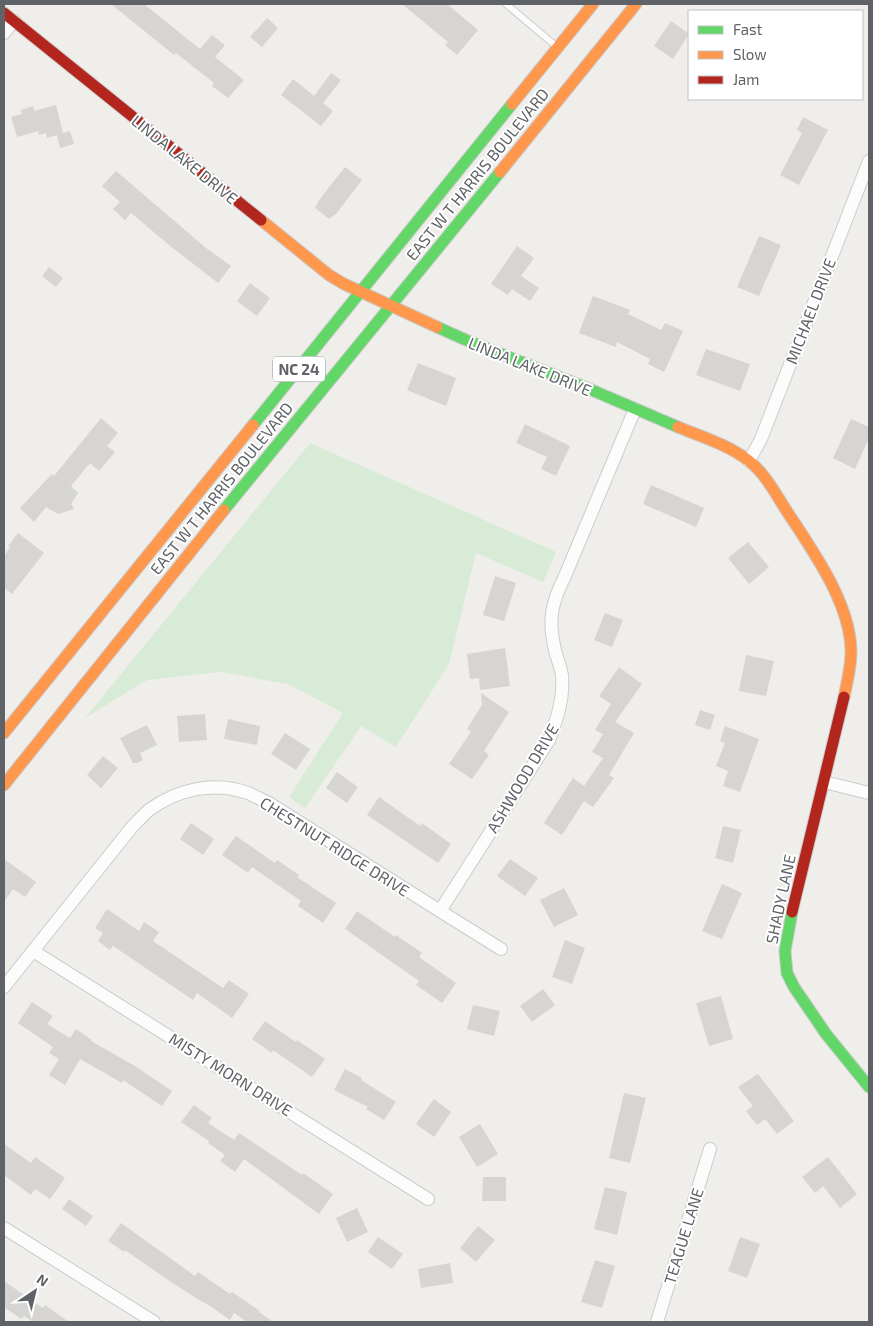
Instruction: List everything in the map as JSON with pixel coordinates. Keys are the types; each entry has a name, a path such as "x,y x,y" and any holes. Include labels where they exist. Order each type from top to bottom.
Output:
{"main road":[{"name":"EAST W T HARRIS BOULEVARD","path":"4,733 592,4"},
{"name":"EAST W T HARRIS BOULEVARD","path":"4,785 331,377 391,306 636,4"},
{"name":"LINDA LAKE DRIVE","path":"9,17 328,275 466,340 733,450 761,472 814,553 837,595 846,619 851,652 848,680 824,782"},
{"name":"SHADY LANE","path":"824,782 793,906 785,950 787,973 794,987 826,1034 869,1087"}],"street":[{"path":"4,33 9,17"},
{"name":"MICHAEL DRIVE","path":"749,461 760,439 869,161"},
{"name":"ASHWOOD DRIVE","path":"440,911 548,740 557,720 561,699 562,677 552,635 551,615 553,605 557,591 569,567 635,409"},
{"path":"824,782 869,793"},
{"name":"CHESTNUT RIDGE DRIVE","path":"4,987 132,826 147,811 165,799 196,788 218,787 239,790 269,803 501,949"},
{"name":"MISTY MORN DRIVE","path":"33,951 428,1199"},
{"name":"TEAGUE LANE","path":"657,1322 710,1149"},
{"path":"4,1228 154,1322"}],"lane":[{"path":"506,4 557,47"}],"green space":[{"path":"310,443 556,552 543,582 476,553 449,664 396,747 361,726 305,808 289,797 343,713 288,684 220,672 147,680 85,718"}],"building":[{"path":"111,4 144,4 200,49 212,35 225,45 215,57 244,80 228,98 212,86 214,83 176,53 174,55"},
{"path":"402,4 447,4 478,30 457,55 445,45 448,42"},
{"path":"267,18 278,28 262,47 250,37"},
{"path":"671,21 688,33 673,59 654,46"},
{"path":"331,73 341,80 323,103 333,111 321,126 281,95 293,79 314,96"},
{"path":"56,105 63,133 70,131 74,144 60,148 57,135 47,138 46,133 39,135 38,131 17,137 11,117 22,114 21,110 33,106 34,111"},
{"path":"803,117 828,130 799,185 780,175 802,133 797,130"},
{"path":"345,167 362,180 336,214 329,219 315,208"},
{"path":"116,171 206,248 231,266 218,283 131,213 125,220 113,209 120,202 102,186"},
{"path":"759,236 781,245 759,296 737,287"},
{"path":"517,246 534,258 521,276 539,288 530,301 512,289 508,295 491,284"},
{"path":"49,267 63,278 56,287 42,276"},
{"path":"250,283 270,298 257,316 237,301"},
{"path":"593,296 630,310 628,314 661,330 665,323 683,331 664,372 648,364 650,359 617,342 616,347 579,333"},
{"path":"706,349 750,364 740,391 696,375"},
{"path":"418,363 456,378 446,406 407,390"},
{"path":"101,418 118,433 107,446 115,452 99,471 90,463 71,486 78,493 71,504 74,509 58,514 46,507 34,522 20,508 52,474 54,476"},
{"path":"851,419 869,427 869,438 855,469 833,458"},
{"path":"525,424 570,446 556,476 541,469 547,457 516,443"},
{"path":"651,485 704,508 696,527 643,504"},
{"path":"18,533 44,553 12,594 4,588 4,556 10,547 8,546"},
{"path":"748,542 769,567 749,584 728,558"},
{"path":"495,576 516,583 504,621 483,615"},
{"path":"605,613 623,620 612,647 594,640"},
{"path":"505,648 510,686 480,690 479,678 470,679 467,654"},
{"path":"746,655 774,661 766,696 739,691"},
{"path":"619,667 642,684 615,722 634,733 609,775 614,778 593,807 584,801 562,835 544,823 573,778 584,786 603,758 592,752 603,734 595,730 611,704 599,696"},
{"path":"481,693 509,712 484,751 489,755 472,779 449,764 471,732 467,729 482,705"},
{"path":"700,710 715,715 710,730 695,725"},
{"path":"205,714 207,740 179,742 177,716"},
{"path":"228,719 260,726 257,745 224,739"},
{"path":"147,725 157,745 140,753 143,760 133,763 120,738"},
{"path":"725,726 759,739 740,792 723,786 728,771 716,766 725,743 720,741"},
{"path":"285,733 310,749 296,770 271,754"},
{"path":"103,756 118,768 101,788 87,775"},
{"path":"337,772 358,787 347,803 326,788"},
{"path":"379,797 420,826 422,823 451,844 438,863 367,815"},
{"path":"191,823 214,839 203,855 180,839"},
{"path":"723,826 741,830 733,863 715,858"},
{"path":"236,836 275,863 277,860 299,875 297,877 336,903 323,923 298,906 301,901 252,867 248,873 222,855"},
{"path":"4,859 36,882 25,897 13,889 4,902"},
{"path":"510,859 538,878 525,896 497,876"},
{"path":"722,884 742,893 722,939 702,931"},
{"path":"564,888 578,915 554,927 540,900"},
{"path":"107,909 139,931 144,922 159,932 153,941 223,988 229,980 249,994 232,1018 197,993 193,1000 113,946 110,950 98,941 103,933 95,928"},
{"path":"357,911 422,953 419,957 456,983 442,1003 416,985 419,981 345,929"},
{"path":"565,940 585,948 572,984 552,977"},
{"path":"543,989 555,1005 532,1022 520,1006"},
{"path":"721,996 733,1039 709,1046 696,1003"},
{"path":"32,1002 53,1016 47,1024 70,1038 76,1029 91,1041 135,1066 172,1091 162,1106 123,1080 122,1083 80,1059 65,1085 49,1075 59,1059 49,1053 53,1047 18,1023"},
{"path":"473,1005 500,1011 494,1036 467,1029"},
{"path":"265,1021 325,1059 312,1077 273,1050 272,1053 252,1039"},
{"path":"345,1069 362,1078 361,1080 396,1102 384,1120 366,1109 368,1107 334,1090"},
{"path":"758,1074 794,1121 777,1134 765,1119 757,1125 746,1111 753,1106 738,1087"},
{"path":"624,1093 646,1098 630,1163 609,1158"},
{"path":"434,1099 451,1112 434,1137 416,1124"},
{"path":"194,1105 212,1118 208,1123 234,1140 239,1133 333,1194 319,1214 244,1159 235,1172 220,1161 225,1155 208,1143 209,1141 181,1122"},
{"path":"480,1124 498,1154 477,1167 459,1137"},
{"path":"4,1144 31,1163 35,1157 65,1178 50,1199 35,1189 31,1195 4,1175"},
{"path":"828,1157 857,1194 840,1208 823,1186 815,1193 802,1177"},
{"path":"483,1177 506,1177 506,1201 482,1201"},
{"path":"605,1187 627,1192 617,1235 594,1229"},
{"path":"69,1199 93,1216 86,1226 62,1209"},
{"path":"357,1208 368,1232 347,1242 336,1218"},
{"path":"121,1223 195,1276 198,1272 230,1294 232,1292 273,1322 247,1322 234,1313 230,1320 125,1250 124,1252 108,1241"},
{"path":"478,1226 495,1240 476,1262 460,1248"},
{"path":"378,1237 403,1254 392,1269 368,1252"},
{"path":"740,1237 760,1244 747,1278 728,1271"},
{"path":"595,1260 615,1266 602,1308 581,1302"},
{"path":"450,1263 453,1283 421,1288 418,1269"},
{"path":"4,1281 43,1308 45,1305 69,1322 33,1322 24,1316 21,1319 4,1307"}],"traffic: fast":[{"path":"253,425 512,104"},
{"path":"224,510 500,172"},
{"path":"437,327 678,427"},
{"path":"792,912 785,951 787,973 794,987 826,1034 869,1087"}],"traffic: slow":[{"path":"512,104 593,4"},
{"path":"500,172 636,4"},
{"path":"261,220 329,275 344,284 437,327"},
{"path":"4,733 253,425"},
{"path":"678,427 724,446 749,461 771,487 820,563 838,598 849,634 851,658 844,697"},
{"path":"4,785 224,510"}],"traffic: jam":[{"path":"4,13 261,220"},
{"path":"792,912 844,697"}]}
